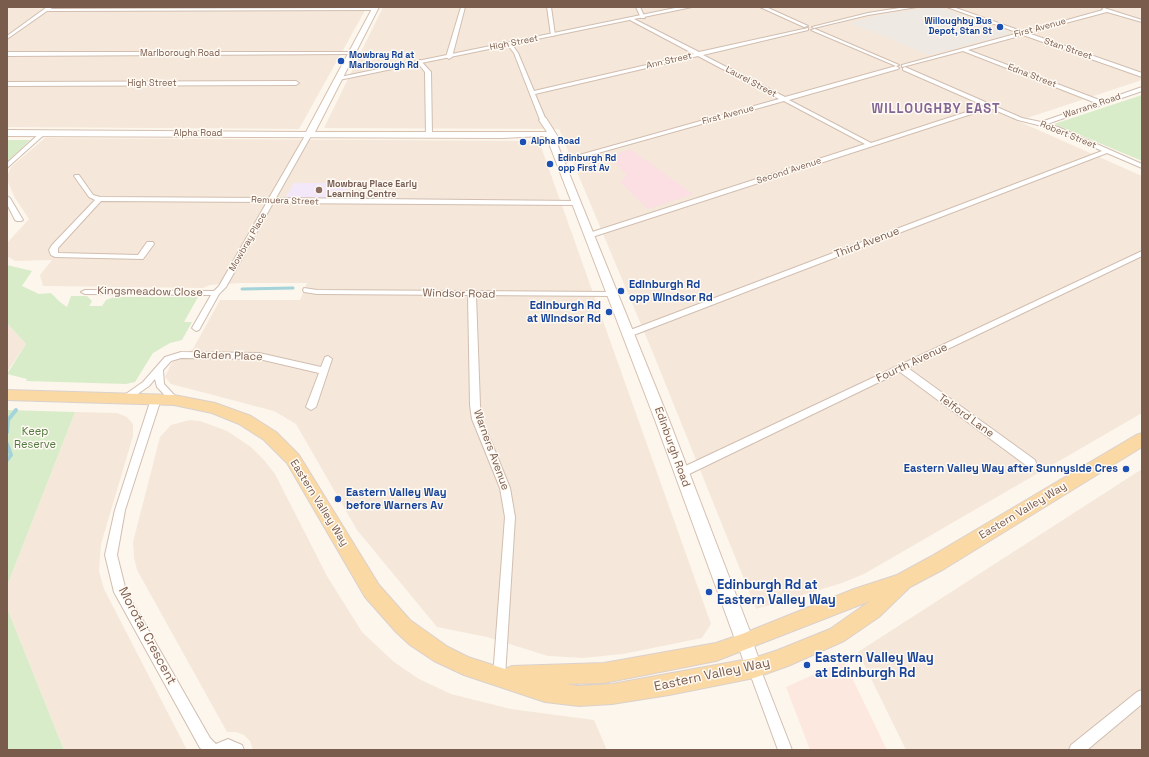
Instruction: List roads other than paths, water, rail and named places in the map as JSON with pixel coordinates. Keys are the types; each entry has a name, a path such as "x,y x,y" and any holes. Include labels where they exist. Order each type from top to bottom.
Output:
{"main road":[{"path":"309,134 375,8"},
{"path":"534,134 542,131 549,134"},
{"name":"Alpha Road","path":"7,133 534,134"},
{"path":"534,134 543,137 549,134"},
{"name":"Edinburgh Road","path":"549,134 628,334 744,642"},
{"name":"Eastern Valley Way","path":"7,395 174,400 201,405 231,414 270,436 285,450 302,472 372,591 392,616 417,638 441,654 464,665 545,692 585,696 650,689 754,668 781,659 837,635 872,611 903,581"},
{"name":"Eastern Valley Way","path":"499,677 604,673 716,652 744,642 862,595 903,581 937,563 1142,439"}],"street":[{"path":"449,56 463,7"},
{"path":"549,7 553,35"},
{"path":"638,7 643,17"},
{"name":"High Street","path":"339,78 689,7"},
{"path":"762,7 806,28 813,28 868,14 915,7"},
{"name":"Stan Street","path":"949,7 1142,76"},
{"path":"1096,7 1142,21"},
{"path":"7,38 48,8 375,8"},
{"name":"First Avenue","path":"904,68 1022,33 1108,10"},
{"name":"Laurel Street","path":"632,19 871,145"},
{"name":"Ann Street","path":"532,94 806,28"},
{"path":"813,28 896,67 904,68"},
{"path":"7,32 16,32"},
{"name":"Edinburgh Road","path":"508,44 516,53 549,134"},
{"name":"Edna Street","path":"964,50 1101,103"},
{"name":"Marlborough Road","path":"7,54 352,53"},
{"path":"420,62 428,72 429,135"},
{"name":"First Avenue","path":"560,162 896,67"},
{"name":"Robert Street","path":"904,68 1020,119 1042,124 1142,166"},
{"name":"High Street","path":"7,84 296,83"},
{"name":"Warrane Road","path":"1042,124 1142,90"},
{"name":"Second Avenue","path":"589,236 990,106"},
{"path":"7,166 42,133"},
{"name":"Mowbray Place","path":"196,328 216,293 222,288 309,134"},
{"name":"Third Avenue","path":"628,334 1106,151"},
{"path":"77,176 91,196 99,199 55,247 55,255 140,256 150,244"},
{"path":"7,198 19,220"},
{"name":"Remuera Street","path":"99,199 272,200 282,202 576,203"},
{"name":"Fourth Avenue","path":"681,473 1142,253"},
{"name":"Windsor Road","path":"307,290 317,292 612,294"},
{"name":"Kingsmeadow Close","path":"85,292 216,293"},
{"name":"Warners Avenue","path":"472,294 474,405 477,418 505,488 510,511 499,677"},
{"name":"Garden Place","path":"126,398 146,384 168,359 174,356 224,355 267,357 323,371"},
{"path":"310,407 328,359"},
{"name":"Telford Lane","path":"901,368 1030,463"},
{"path":"159,369 160,385 174,400"},
{"name":"Morotai Crescent","path":"156,399 120,510 111,554 120,592 205,743 213,750"},
{"name":"Edinburgh Road","path":"744,642 785,750"},
{"path":"1076,750 1142,696"},
{"path":"218,750 228,746 237,750"}],"waterway":[{"path":"242,289 293,288"},
{"path":"7,432 8,420 16,410"},
{"path":"7,444 11,455 7,460"}],"place":[{"name":"Willoughby Bus Depot, Stan St","path":"1000,27"},
{"name":"Mowbray Rd at Marlborough Rd","path":"341,61"},
{"name":"Alpha Road","path":"523,142"},
{"name":"Edinburgh Rd opp First Av","path":"550,164"},
{"name":"Mowbray Place Early Learning Centre","path":"319,190"},
{"name":"Edinburgh Rd opp Windsor Rd","path":"621,291"},
{"name":"Edinburgh Rd at Windsor Rd","path":"609,312"},
{"name":"Eastern Valley Way after Sunnyside Cres","path":"1126,469"},
{"name":"Eastern Valley Way before Warners Av","path":"338,499"},
{"name":"Edinburgh Rd at Eastern Valley Way","path":"709,592"},
{"name":"Eastern Valley Way at Edinburgh Rd","path":"807,665"}],"district":[{"name":"WILLOUGHBY EAST","path":"936,109"}],"park label":[{"name":"Keep Reserve","path":"35,438"}]}
